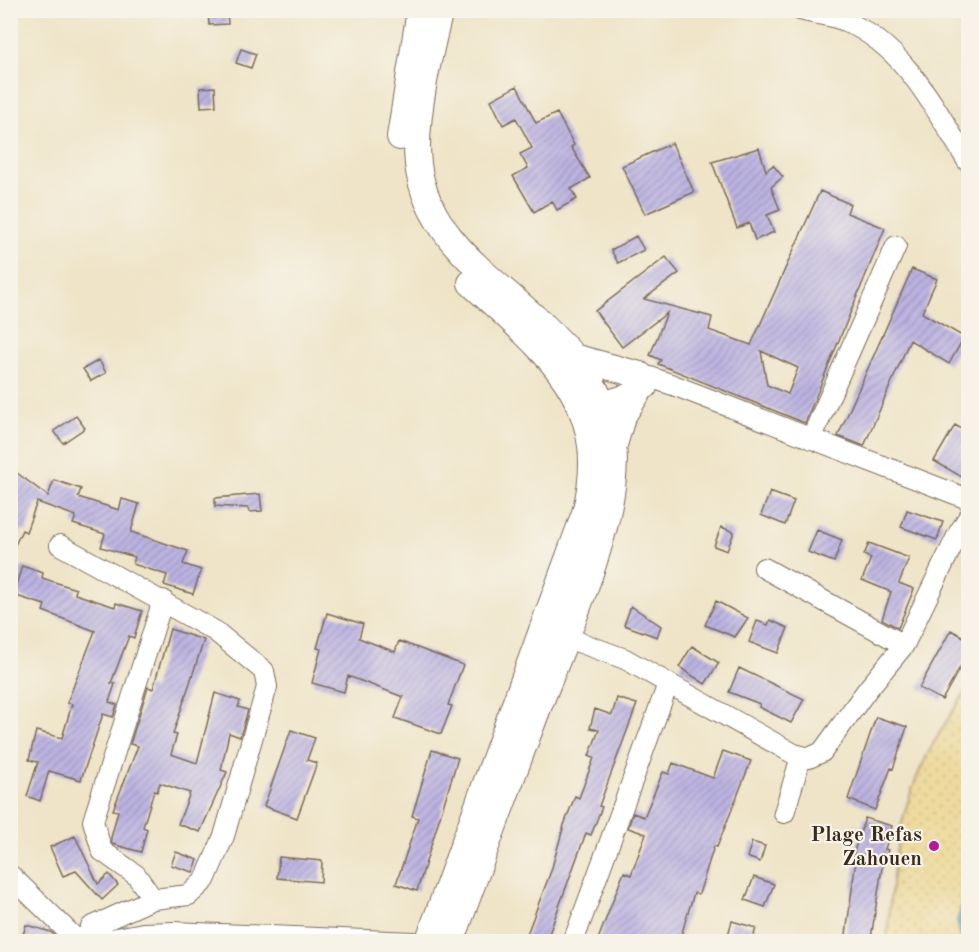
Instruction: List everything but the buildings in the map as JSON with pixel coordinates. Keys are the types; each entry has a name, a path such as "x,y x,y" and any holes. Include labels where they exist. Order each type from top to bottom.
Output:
{"main road":[{"path":"420,10 400,129 401,170 412,209 433,244 446,260 587,395 614,448"},
{"path":"440,10 417,137 418,166 429,204 437,221 462,252 577,358 640,382 622,417 614,448 613,483 609,507 565,637 451,942"},
{"path":"428,942 590,494 592,456 587,395 577,358"}],"street":[{"path":"800,10 845,21 888,48 925,91 969,162"},
{"path":"811,439 896,246"},
{"path":"587,395 640,382 674,385 969,499"},
{"path":"565,637 625,659 801,757 816,756 828,747 848,715 904,645 958,534 969,518"},
{"path":"10,875 81,942 92,927 153,898 189,895 206,880 224,836 267,687 264,671 215,631 163,600 60,545"},
{"path":"764,568 904,645"},
{"path":"153,898 136,875 102,851 93,820 163,600"},
{"path":"573,942 668,684"},
{"path":"784,813 801,757"},
{"path":"96,942 142,933 173,932 412,942"}],"sand":[{"name":"Plage Refas Zahouen","path":"968,688 968,888 957,921 962,941 887,942 893,873 899,837 912,789 941,730"}],"water":[{"path":"968,888 968,941 962,941 957,921"}],"place":[{"name":"Plage Refas Zahouen","path":"934,846"}]}
